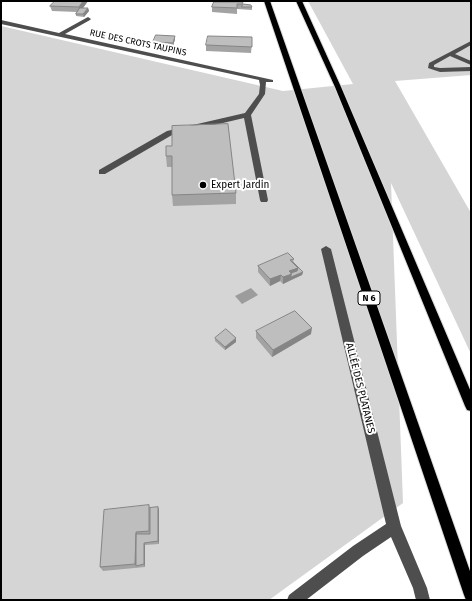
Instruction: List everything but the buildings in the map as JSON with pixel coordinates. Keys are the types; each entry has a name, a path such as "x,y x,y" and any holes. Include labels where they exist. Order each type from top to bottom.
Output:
{"main road":[{"name":"N 6","path":"267,1 471,595"},
{"path":"298,1 338,87 471,406"}],"street":[{"path":"60,35 88,19"},
{"name":"RUE DES CROTS TAUPINS","path":"1,22 271,82"},
{"path":"471,43 434,61 431,64 431,68 440,70 471,69"},
{"path":"450,54 471,63"},
{"path":"102,172 170,133 246,116 258,101 263,91 264,82 262,80"},
{"path":"246,116 264,200"},
{"name":"ALLÉE DES PLATANES","path":"326,249 394,527 420,588 423,600"},
{"path":"294,600 358,551 394,527"}],"shaded area":[{"path":"308,1 471,1 471,75 395,81 471,213 471,354 391,183 403,503 269,600 1,600 1,26 283,91 353,84"},
{"path":"251,288 258,295 242,304 235,296"}],"place":[{"name":"Expert Jardin","path":"203,185"}]}
